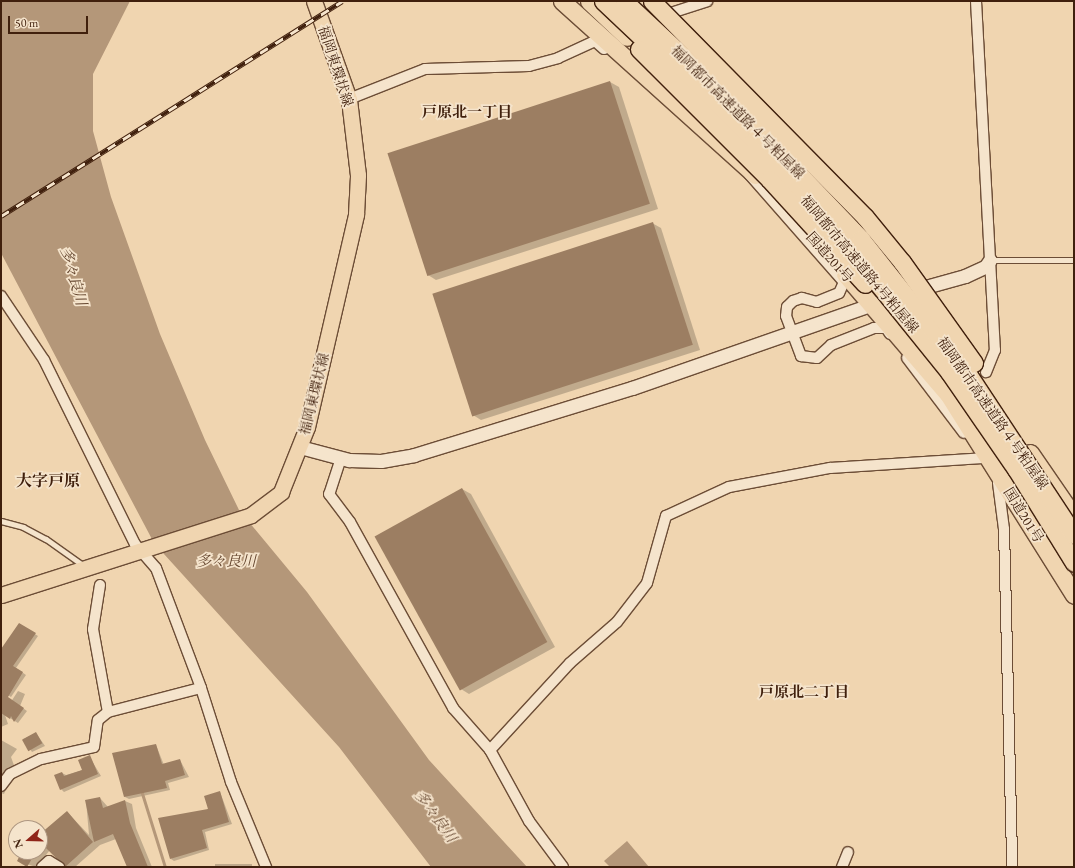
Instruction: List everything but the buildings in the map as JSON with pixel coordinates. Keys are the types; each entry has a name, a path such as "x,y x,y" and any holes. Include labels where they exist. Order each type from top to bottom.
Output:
{"highway":[{"name":"国道201号","path":"562,1 766,184 872,304 942,396 1074,595"},
{"path":"589,1 627,37 809,221 972,413 977,411"},
{"name":"福岡都市高速道路4号粕屋線","path":"603,1 752,142 833,228 977,411 1074,563"},
{"name":"福岡都市高速道路４号粕屋線","path":"624,1 715,86 861,239 968,374 1020,450 1074,535"},
{"path":"632,1 734,92 869,239 984,378 1074,518"},
{"path":"652,1 748,95 865,217 902,262 979,371 1020,450"}],"main road":[{"name":"福岡東環状線","path":"1,595 87,568 146,552 251,515 281,492 300,448 356,214 358,175 349,99 314,1"}],"street":[{"path":"674,12 707,1"},
{"path":"976,1 995,350 984,378"},
{"path":"349,99 425,69 529,66 558,58 596,41 754,178 844,282 839,293 817,302 802,298 793,301 786,316 801,356 808,359 817,358 831,345 874,328 886,328 942,396 983,458 1002,496 1012,867"},
{"path":"300,448 341,458 382,461 414,455 632,388 910,290 980,270 990,260"},
{"path":"1,296 44,360 146,552 156,568 202,688 230,782 266,867"},
{"path":"341,458 329,494 350,522 453,708 490,750 529,821 563,867"},
{"path":"490,750 570,663 617,622 647,583 666,516 729,487 830,468 983,458"},
{"path":"100,585 93,629 108,712"},
{"path":"1,786 10,774 41,759 94,747 98,720 108,712 202,688"},
{"path":"842,867 848,852"},
{"path":"42,867 49,861 59,867"}],"lane":[{"path":"990,260 1074,260"},
{"path":"942,396 984,378"},
{"path":"1,522 23,527 46,539 87,568"}],"water":[{"name":"多々良川","path":"1,1 130,1 93,74 93,131 111,197 160,334 205,440 239,510 307,592 429,760 527,867 431,867 339,747 154,543 1,253"},
{"path":"627,841 649,867 610,867 604,861"}],"waterway":[{"path":"141,790 165,867"}],"railway":[{"path":"1,216 342,1"}],"district":[{"name":"戸原北一丁目","path":"467,112"},
{"name":"大字戸原","path":"48,481"},
{"name":"戸原北二丁目","path":"804,692"}]}
